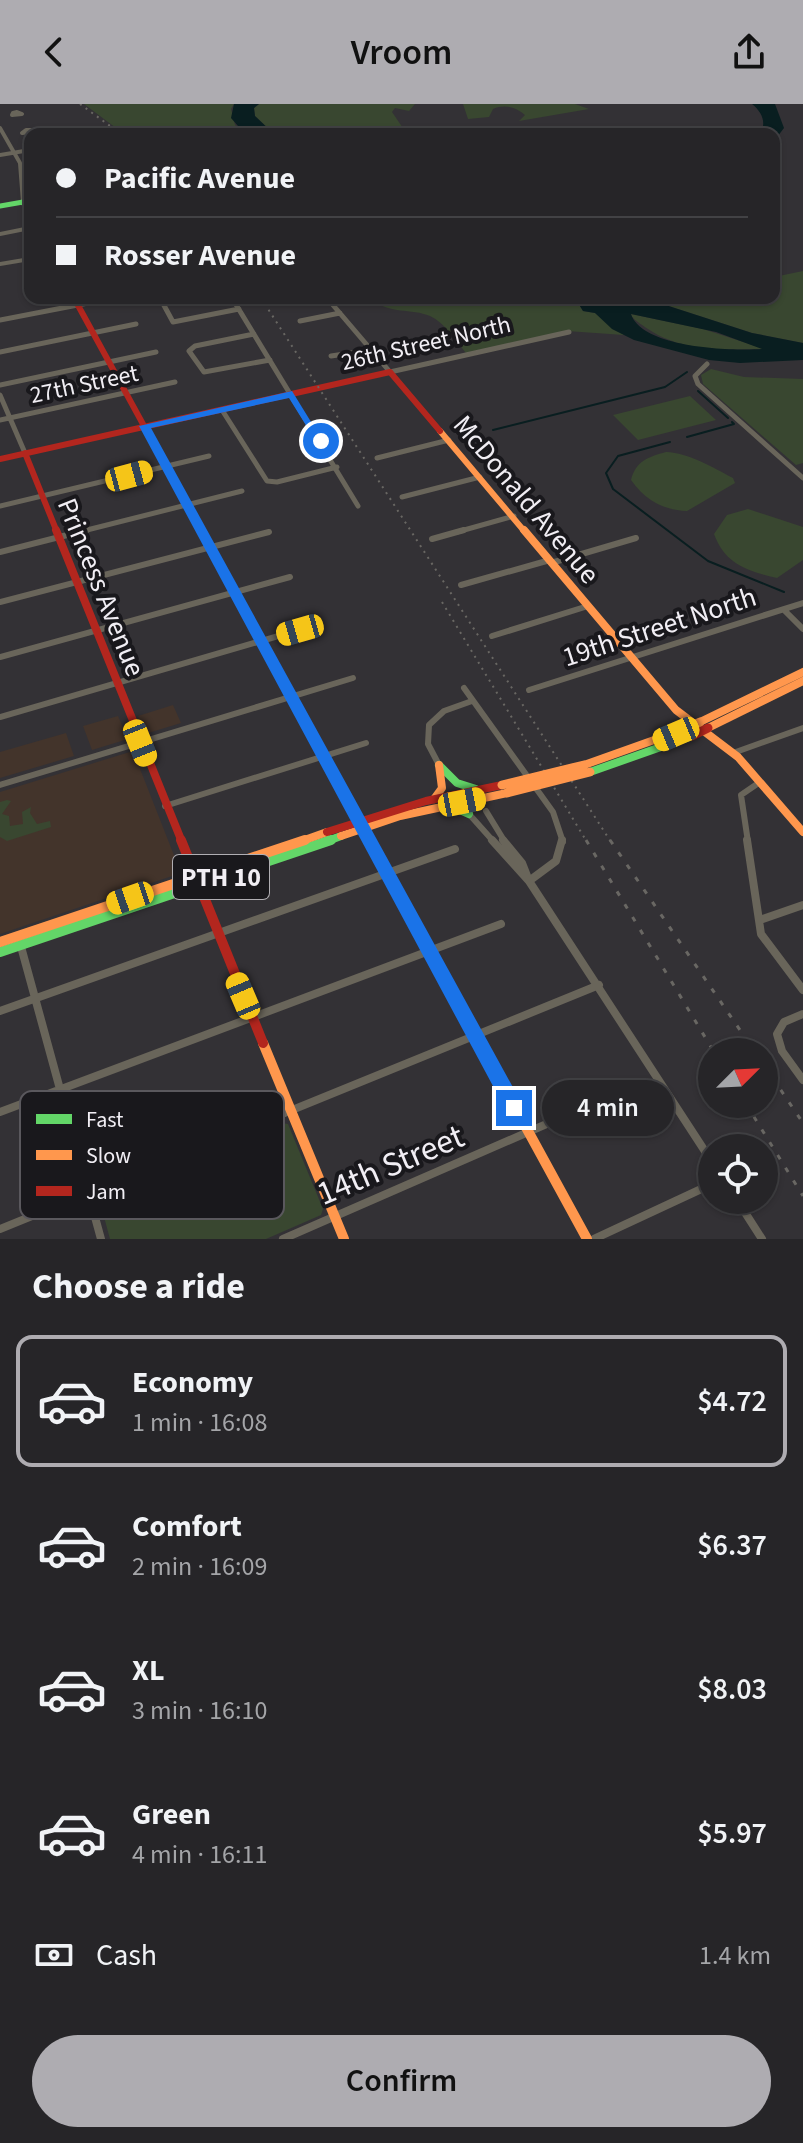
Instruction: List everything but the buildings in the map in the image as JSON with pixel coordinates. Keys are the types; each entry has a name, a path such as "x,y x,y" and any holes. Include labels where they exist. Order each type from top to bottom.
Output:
{"street":[{"path":"0,117 12,115"},
{"path":"0,128 15,153 24,186"},
{"path":"3,136 22,133"},
{"path":"0,155 24,151"},
{"path":"0,206 24,201"},
{"path":"0,234 24,229"},
{"path":"0,264 24,260"},
{"path":"0,320 68,304"},
{"path":"77,304 587,1239"},
{"path":"163,304 173,322 239,309"},
{"path":"236,304 358,506"},
{"name":"McDonald Avenue","path":"332,304 676,710 733,753 798,818 803,832"},
{"path":"300,321 340,313"},
{"path":"0,352 136,324"},
{"name":"26th Street North","path":"0,462 569,332"},
{"path":"254,334 195,346 189,351 201,370 209,373 270,360"},
{"path":"331,356 371,350"},
{"path":"0,385 156,352"},
{"path":"707,364 695,376 698,384 803,478"},
{"name":"27th Street","path":"0,420 175,382"},
{"name":"Princess Avenue","path":"0,395 282,1091"},
{"path":"222,410 267,481 277,482 337,467"},
{"path":"377,458 449,440"},
{"path":"0,506 209,456"},
{"path":"402,497 480,477"},
{"path":"0,552 242,491"},
{"path":"432,539 514,516"},
{"path":"0,602 269,532"},
{"path":"461,585 636,538"},
{"path":"0,657 290,577"},
{"name":"19th Street North","path":"529,690 803,603"},
{"path":"492,636 588,606"},
{"path":"784,610 803,629"},
{"path":"0,717 316,625"},
{"name":"PTH 10","path":"696,728 803,672"},
{"path":"0,785 353,678"},
{"name":"PTH 10","path":"0,952 19,941 434,799 479,790 505,789 587,769 696,728 803,681"},
{"path":"464,688 553,812 563,833 564,849 558,861 529,881"},
{"path":"472,701 444,711 429,725 428,744 439,765 457,783 479,790"},
{"path":"733,753 803,728"},
{"path":"165,806 366,743"},
{"path":"434,799 442,788 439,765"},
{"path":"760,782 741,795 761,934 803,990"},
{"name":"PTH 10","path":"360,825 492,796 505,789"},
{"path":"492,796 486,811 492,828 525,869 529,881"},
{"path":"444,805 469,814 529,881 698,1140"},
{"path":"0,1011 455,849"},
{"path":"760,920 803,905"},
{"path":"19,941 60,1090 501,924"},
{"name":"PTH 10","path":"0,942 19,941"},
{"path":"284,1115 599,985"},
{"path":"803,1014 778,1028 779,1043 803,1080"},
{"name":"Princess Avenue","path":"284,1095 344,1239"},
{"name":"14th Street","path":"283,1239 606,1098"},
{"path":"0,1112 20,1105"},
{"path":"594,1239 698,1191"},
{"path":"746,1214 762,1239"},
{"path":"0,1229 24,1219"},
{"path":"95,1219 101,1239"}],"shaded area":[{"path":"173,705 181,723 145,734 138,716"},
{"path":"118,716 128,739 92,750 83,726"},
{"path":"66,733 74,756 0,778 0,752"},
{"path":"133,751 181,873 0,934 0,792"}],"green space":[{"path":"84,104 234,104 231,109 238,128 116,128"},
{"path":"259,104 415,104 409,111 395,108 392,112 403,128 268,128 255,116 254,108"},
{"path":"463,104 575,104 589,109 519,121 525,115 514,108 502,107 493,109 489,117 468,119"},
{"path":"803,271 803,343 752,333 663,304 780,304 780,276"},
{"path":"379,304 579,304 583,311 595,313 624,335 567,331 466,353 441,323 430,316"},
{"path":"631,314 703,329 765,349 689,346 661,337"},
{"path":"711,369 744,377 803,379 803,463 796,465 703,384 701,375"},
{"path":"690,396 716,420 638,440 613,415"},
{"path":"666,452 700,461 733,478 735,483 687,511 662,506 642,493 631,480 636,468 644,461"},
{"path":"748,509 803,527 803,560 777,578 738,565 724,553 714,534 727,515"},
{"path":"11,801 2,814 9,816 10,826 23,824 22,812 31,807 30,813 37,824 50,821 51,827 7,841 0,837 0,802"},
{"path":"284,1123 288,1124 323,1209 321,1215 266,1239 110,1239 105,1219 284,1219"}],"water":[{"path":"234,104 259,104 254,108 255,116 268,128 240,128 231,118"},
{"path":"752,104 775,104 784,128 780,133 780,128 762,128 758,111"},
{"path":"579,304 663,304 752,333 803,343 803,360 740,363 709,360 634,340 612,329 595,313 583,311","holes":["631,314 716,332 762,349 709,348 669,341 638,325"]}],"waterway":[{"path":"493,430 665,387 687,372"},
{"path":"698,391 728,418"},
{"path":"687,437 734,424 732,422"},
{"path":"670,442 618,456 606,473 613,489 708,561 784,592"}],"railway":[{"path":"80,104 113,128"},
{"path":"265,304 611,842"},
{"path":"442,602 587,842"},
{"path":"586,840 706,1038"},
{"path":"610,840 745,1038"},
{"path":"778,1086 803,1123"},
{"path":"755,1118 803,1196"}],"traffic: fast":[{"path":"0,206 24,204"},
{"path":"590,772 692,736"},
{"path":"439,765 457,783 476,789"},
{"path":"342,789 522,1120"},
{"path":"451,806 469,814"},
{"path":"0,952 341,836"}],"traffic: slow":[{"path":"440,431 676,710 738,757 803,832"},
{"path":"700,722 803,672"},
{"path":"708,728 803,681"},
{"path":"685,729 700,722"},
{"path":"584,765 685,729"},
{"path":"434,799 442,788 439,765"},
{"path":"502,785 584,765"},
{"path":"507,793 590,772"},
{"path":"341,836 400,816 507,793"},
{"path":"0,942 327,832"},
{"path":"263,1043 283,1091"},
{"path":"284,1094 344,1239"},
{"path":"522,1120 587,1239"}],"traffic: jam":[{"path":"77,304 342,789"},
{"path":"0,459 390,372 440,431"},
{"path":"25,453 263,1043"},
{"path":"692,736 708,728"},
{"path":"327,832 426,801 502,785"}],"route":[{"path":"321,441 292,394 144,426 326,756 353,814 514,1108"}]}
